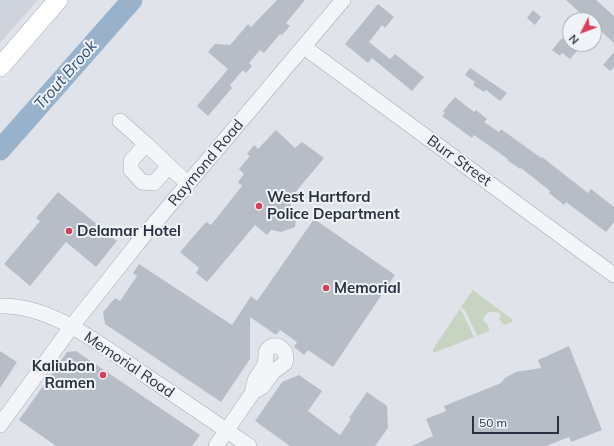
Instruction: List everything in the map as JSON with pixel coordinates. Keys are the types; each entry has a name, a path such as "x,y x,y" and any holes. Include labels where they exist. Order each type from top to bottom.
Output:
{"main road":[{"path":"0,67 58,0"}],"street":[{"name":"Raymond Road","path":"0,425 72,326 137,244 343,0"},
{"name":"Burr Street","path":"304,47 614,275"},
{"path":"120,121 188,184"},
{"path":"146,144 131,161 131,170 142,182 154,183 169,166"},
{"name":"Memorial Road","path":"0,306 12,306 32,310 72,326 249,446"},
{"path":"216,446 253,392"}],"shaded area":[{"path":"0,0 38,0 0,43"}],"green space":[{"path":"473,290 513,320 512,322 504,325 499,319 501,316 499,313 489,312 483,321 488,325 489,331 477,336 466,312 461,307"},
{"path":"460,309 474,337 433,352 433,349"}],"building":[{"path":"277,0 305,0 286,23 290,26 282,35 280,34 264,53 260,50 249,63 252,66 246,73 243,70 230,85 232,88 208,116 197,106 228,69 208,52 215,44 230,45 248,24 251,27"},
{"path":"566,0 596,0 614,16 614,43 602,32 602,12 579,12"},
{"path":"378,4 394,17 385,28 382,25 369,42 390,59 395,54 424,77 412,91 372,58 368,63 345,44"},
{"path":"533,10 541,17 535,25 527,18"},
{"path":"562,38 562,52 576,52 570,59 562,53 560,56 552,50"},
{"path":"614,52 614,67 610,71 603,65"},
{"path":"470,68 507,93 500,101 486,90 484,92 473,85 475,82 465,75"},
{"path":"455,97 474,112 476,110 487,119 484,122 499,132 501,129 541,158 542,157 588,193 591,189 614,207 614,222 606,232 566,202 564,205 549,193 550,191 521,168 520,169 507,160 508,159 474,135 472,138 442,116 445,113 443,111"},
{"name":"West Hartford Police Department","path":"276,130 295,148 302,142 324,158 289,200 296,216 295,227 281,232 271,230 267,235 255,225 207,282 196,273 199,268 180,252 206,222 211,225 242,186 238,182 244,174 239,169 250,156 247,154 254,145 258,149"},
{"name":"Delamar Hotel","path":"58,192 117,241 96,267 66,242 30,286 4,264 40,221 36,218"},
{"path":"314,219 395,275 333,367 308,350 304,355 294,347 297,342 280,330 276,335 250,317 250,359 221,402 105,324 103,312 115,298 120,301 137,276 133,273 139,264 232,325 251,296 257,301"},
{"path":"569,346 602,430 571,442 569,437 546,446 412,446 433,436 426,419 446,411 444,406 501,383 505,378 516,372 541,368 538,360"},
{"path":"0,351 17,362 0,388"},
{"path":"76,351 200,435 192,446 56,446 19,420 67,352"},
{"path":"299,375 322,391 308,411 340,435 351,419 349,418 367,392 387,406 388,428 375,446 290,446 255,421 282,382"}],"waterway":[{"name":"Trout Brook","path":"0,150 132,0"}],"place":[{"name":"West Hartford Police Department","path":"259,206"},
{"name":"Delamar Hotel","path":"69,231"},
{"name":"Memorial","path":"326,288"},
{"name":"Kaliubon Ramen","path":"103,375"}]}
